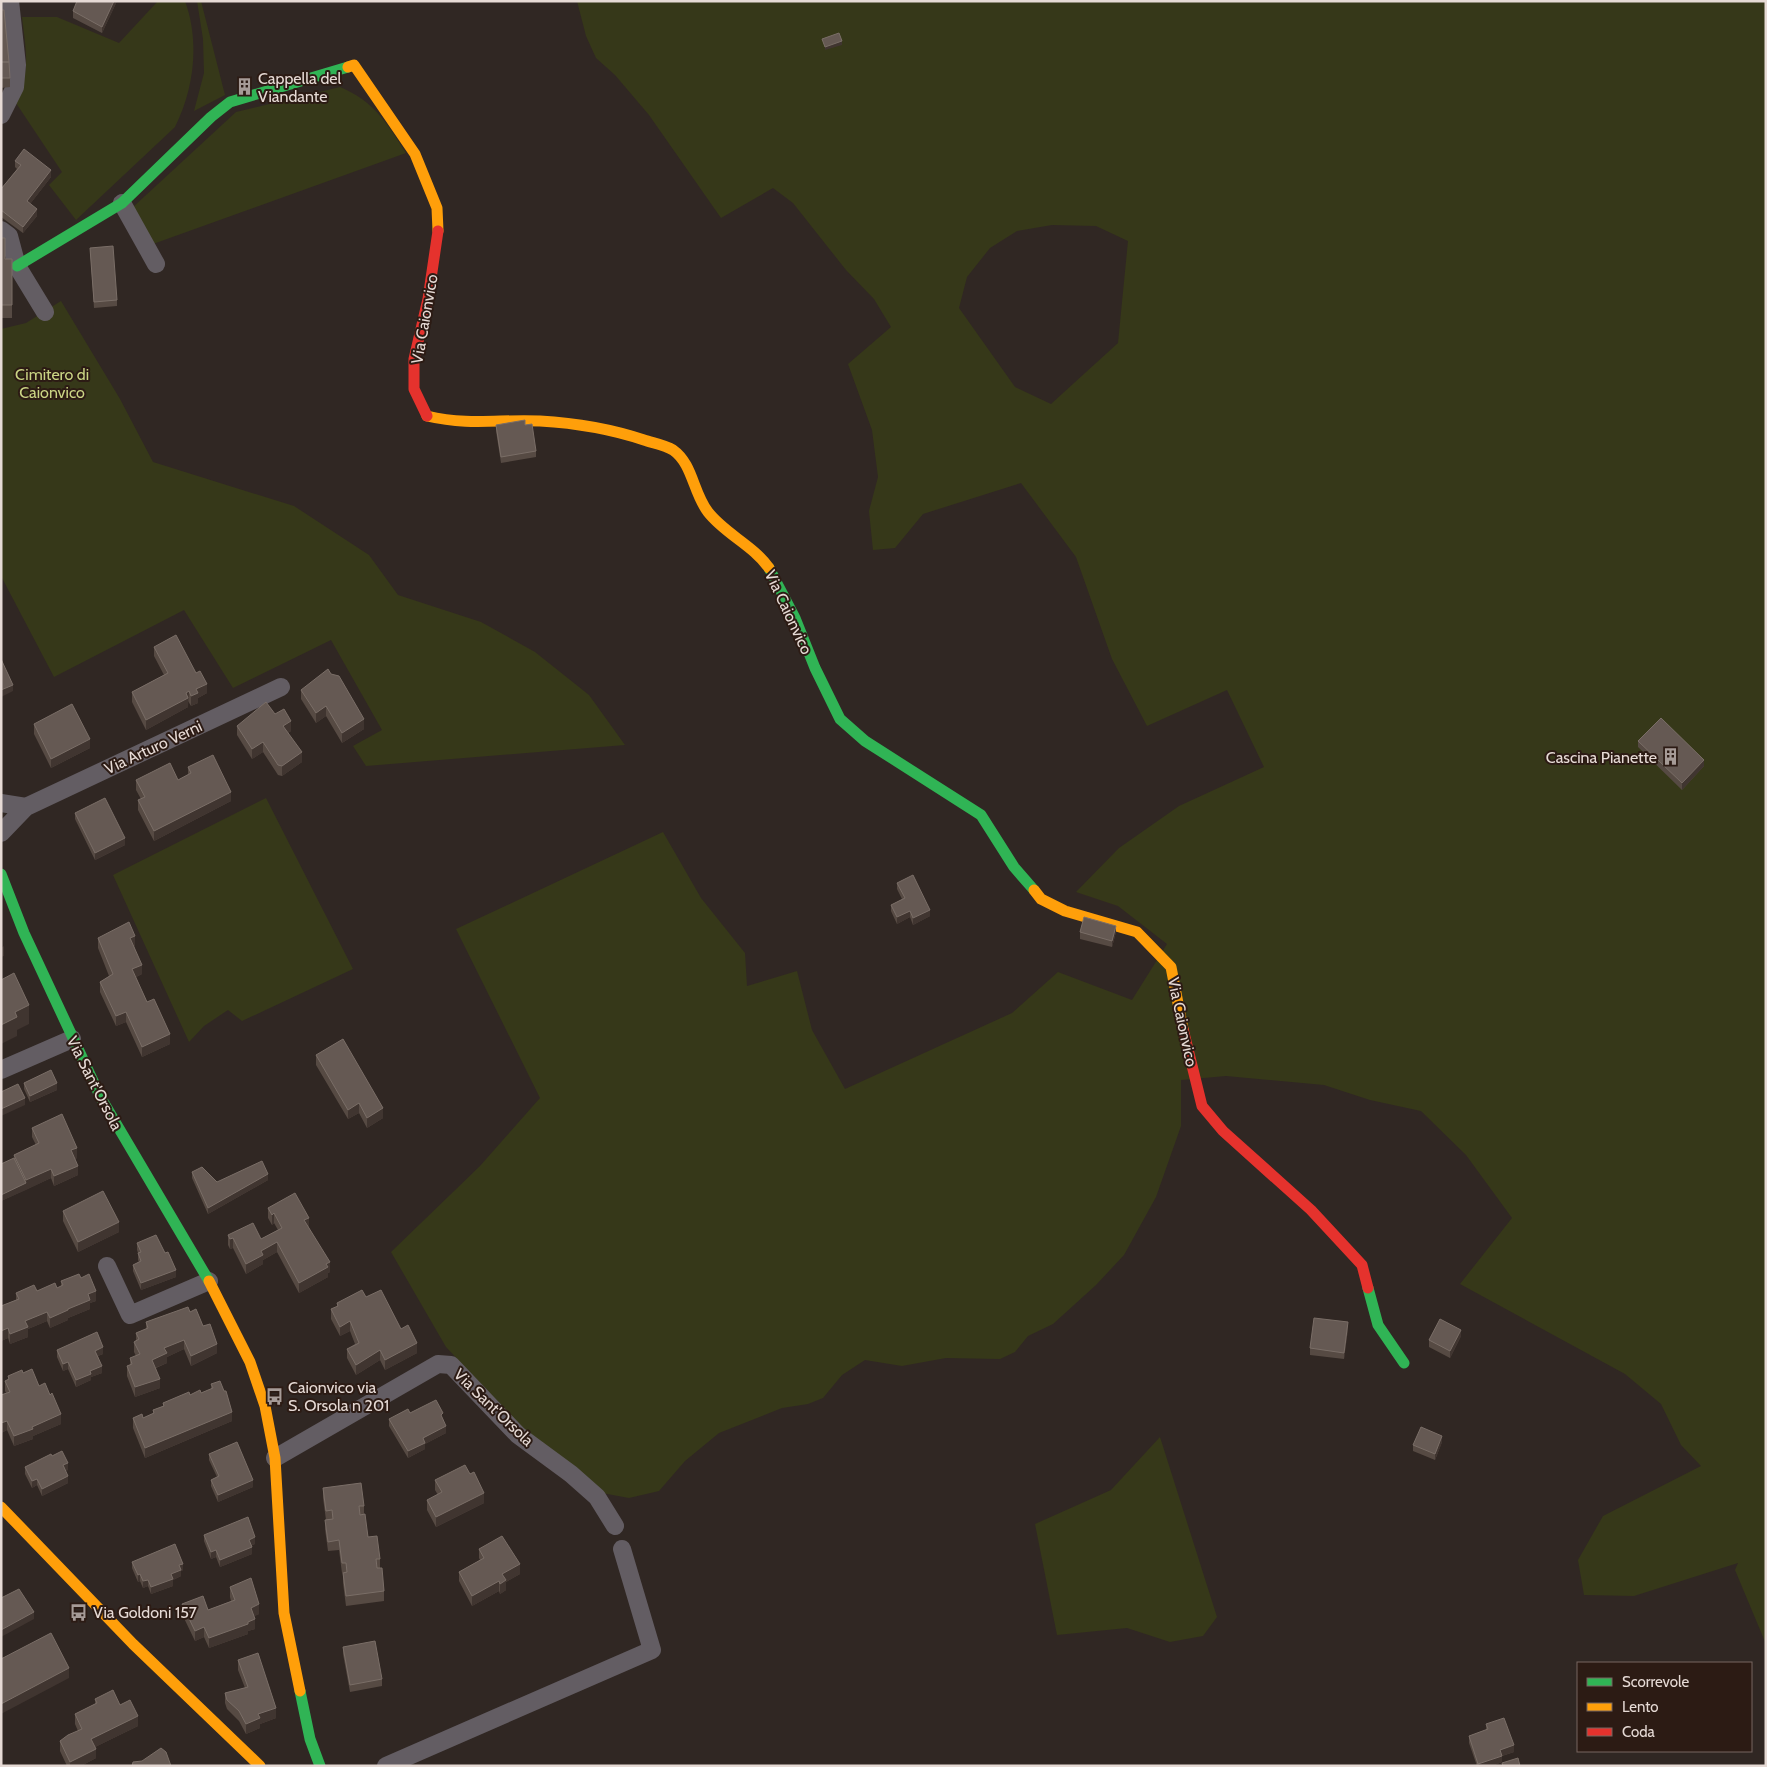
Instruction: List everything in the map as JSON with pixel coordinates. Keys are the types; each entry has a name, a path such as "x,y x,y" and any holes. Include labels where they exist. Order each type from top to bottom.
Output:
{"street":[{"path":"1,115 15,87 17,65 10,1"},
{"name":"Via Caionvico","path":"17,266 122,202 210,117 230,102 354,65 415,154 437,208 438,236 428,299 414,358 414,389 427,416 454,422 540,421 618,431 672,449 684,461 707,511 727,531 763,560 770,571 795,618 814,668 840,719 865,741 981,815 1014,867 1041,899 1064,911 1137,932 1171,967 1190,1061 1202,1106 1223,1131 1310,1210 1362,1265 1378,1325 1404,1363"},
{"path":"122,202 156,264"},
{"path":"1,230 8,236 17,266 45,312"},
{"name":"Via Arturo Verni","path":"1,833 26,807 281,687"},
{"path":"1,803 26,807"},
{"name":"Via Sant'Orsola","path":"1,874 24,933 72,1039 119,1132 209,1281 250,1362 265,1406 275,1458 284,1613 310,1739 320,1766"},
{"path":"1,1070 72,1039"},
{"path":"107,1266 130,1315 209,1281"},
{"name":"Via Sant'Orsola","path":"275,1458 438,1364 451,1365 518,1435 571,1474 597,1497 614,1526"},
{"path":"1,1507 133,1644 260,1766"},
{"path":"386,1766 652,1650 622,1549"},
{"name":"Via Sant'Orsola","path":"304,1766 307,1760 310,1739"}],"green space":[{"path":"158,1 185,1 190,17 193,65 182,112 175,127 76,220 49,185 62,172 16,103 26,70 26,50 22,17 57,17 119,43"},
{"path":"197,1 201,1 225,95 194,111 204,73 203,39"},
{"path":"577,1 1766,1 1766,1644 1735,1570 1738,1563 1634,1596 1584,1595 1578,1560 1603,1516 1701,1466 1681,1445 1661,1404 1625,1374 1460,1284 1512,1218 1466,1155 1421,1111 1370,1100 1324,1085 1226,1076 1181,1080 1181,1126 1156,1197 1124,1255 1096,1285 1053,1324 1028,1336 1015,1352 1000,1359 946,1358 902,1366 865,1360 842,1375 823,1398 808,1404 782,1408 719,1433 685,1461 659,1491 629,1498 602,1493 522,1427 446,1347 391,1252 480,1166 540,1098 456,929 663,832 701,898 745,953 747,986 797,971 812,1030 845,1089 1012,1013 1058,972 1132,1000 1167,944 1118,906 1076,892 1119,848 1179,806 1264,767 1227,690 1147,726 1112,659 1076,557 1021,483 923,514 895,548 873,550 869,511 878,477 872,430 848,364 891,327 874,299 846,270 793,203 773,188 721,218 649,115 615,75 596,58 586,36","holes":["1052,225 1096,226 1128,241 1118,343 1051,404 1015,387 959,308 967,277 990,248 1017,231"]},
{"path":"340,87 362,99 379,114 406,153 153,244 132,208 236,112"},
{"name":"Cimitero di Caionvico","path":"61,301 120,399 153,462 294,506 369,555 398,595 481,622 535,652 589,695 625,745 366,766 353,746 382,730 331,640 233,688 184,610 54,677 1,576 1,329 26,323"},
{"path":"266,798 353,969 242,1021 228,1010 204,1026 189,1042 113,875"},
{"path":"1160,1437 1217,1617 1203,1636 1170,1642 1127,1628 1057,1635 1035,1524 1111,1490"}],"building":[{"path":"77,1 114,1 102,27 73,11"},
{"path":"1,10 4,10 9,62 1,62"},
{"path":"839,33 842,41 825,47 822,39"},
{"path":"1,62 9,62 10,78 1,78"},
{"name":"Cappella del Viandante","path":"246,78 249,87 241,89 239,80"},
{"path":"24,149 51,170 27,201 37,209 23,227 1,210 1,189 21,165 15,161"},
{"path":"1,238 5,238 5,259 12,259 12,305 1,305"},
{"path":"113,246 117,300 94,302 90,248"},
{"path":"525,420 525,425 532,424 536,451 501,457 496,425"},
{"path":"176,635 196,673 200,671 207,684 196,689 198,693 191,696 189,691 186,693 188,698 146,720 132,692 168,673 154,647"},
{"path":"1,659 13,685 1,690"},
{"path":"328,669 331,674 339,676 364,719 342,733 326,706 316,713 301,690"},
{"path":"266,702 275,714 284,709 291,721 283,726 302,752 282,766 278,765 263,742 252,749 237,726"},
{"path":"72,704 90,739 51,759 34,724"},
{"name":"Cascina Pianette","path":"1661,718 1704,760 1682,783 1638,741"},
{"path":"213,755 231,792 154,831 138,800 145,797 136,780 170,763 178,780 191,773 188,767"},
{"path":"105,798 125,838 95,853 75,813"},
{"path":"913,875 930,910 913,918 910,911 897,917 891,905 905,898 897,883"},
{"path":"1084,917 1116,926 1112,941 1080,932"},
{"path":"129,922 135,936 130,938 142,965 132,969 147,1002 154,999 170,1034 142,1047 126,1012 116,1016 100,982 113,974 98,938"},
{"path":"14,973 29,1005 15,1012 17,1017 1,1025 1,980"},
{"path":"343,1039 383,1108 367,1118 359,1103 348,1110 316,1055"},
{"path":"51,1070 57,1083 30,1096 24,1083"},
{"path":"18,1084 25,1098 1,1109 1,1092"},
{"path":"62,1114 77,1148 71,1150 78,1166 54,1176 51,1169 26,1180 14,1155 39,1143 32,1128"},
{"path":"14,1158 26,1183 1,1195 1,1164"},
{"path":"262,1161 268,1174 208,1208 192,1172 202,1167 217,1182"},
{"path":"103,1191 119,1222 78,1242 63,1211"},
{"path":"295,1193 309,1218 304,1220 330,1262 326,1264 328,1267 299,1283 277,1242 261,1251 263,1255 246,1264 233,1238 230,1239 228,1235 253,1223 261,1239 282,1228 274,1213 272,1215 268,1208"},
{"path":"156,1235 165,1253 168,1252 176,1270 141,1283 133,1265 141,1261 138,1253 141,1252 137,1243"},
{"path":"79,1274 81,1278 89,1274 96,1291 88,1294 90,1300 50,1318 47,1312 25,1321 28,1327 10,1334 8,1328 1,1331 1,1306 19,1299 16,1293 34,1285 37,1291 55,1283 57,1288 63,1285 61,1281"},
{"path":"362,1290 366,1297 381,1290 401,1329 408,1325 417,1343 385,1360 380,1350 356,1365 347,1349 359,1343 350,1321 340,1327 331,1309 338,1306 337,1303"},
{"path":"188,1307 190,1312 196,1309 203,1326 210,1324 217,1344 191,1356 184,1340 164,1348 167,1353 152,1360 160,1379 135,1387 127,1366 132,1364 130,1358 140,1354 134,1342 139,1339 136,1333 148,1328 146,1322"},
{"path":"1314,1318 1348,1322 1344,1353 1310,1348"},
{"path":"1440,1319 1461,1330 1450,1351 1429,1340"},
{"path":"97,1332 103,1347 95,1351 102,1366 90,1371 91,1374 76,1380 68,1362 63,1364 57,1350"},
{"path":"32,1369 39,1386 45,1383 50,1395 52,1393 61,1414 32,1427 33,1429 14,1436 7,1421 1,1423 1,1395 10,1392 5,1381 9,1379 8,1376 22,1370 23,1373"},
{"path":"220,1381 224,1391 226,1391 232,1412 145,1448 133,1418 142,1414 143,1418 154,1413 153,1410 164,1406 163,1403 189,1392 190,1395 200,1390 201,1393 213,1388 211,1384"},
{"path":"436,1400 443,1413 441,1415 446,1426 423,1438 425,1443 408,1451 389,1419 408,1409 410,1413"},
{"path":"1421,1427 1442,1436 1435,1454 1413,1445"},
{"path":"237,1442 253,1480 218,1495 211,1480 219,1476 209,1454"},
{"path":"62,1451 68,1463 63,1465 68,1476 42,1489 37,1479 32,1481 25,1467 51,1454 52,1456"},
{"path":"465,1465 470,1474 474,1472 484,1493 436,1517 427,1500 442,1492 435,1480"},
{"path":"361,1483 364,1506 359,1506 360,1515 365,1514 368,1537 377,1536 380,1559 376,1559 377,1568 382,1568 384,1591 346,1596 343,1573 347,1572 346,1563 342,1563 339,1540 328,1542 325,1520 333,1519 332,1510 326,1511 323,1488"},
{"path":"248,1517 255,1537 249,1540 252,1547 220,1560 216,1550 211,1552 204,1535"},
{"path":"502,1536 520,1564 502,1574 506,1580 500,1584 499,1581 472,1596 459,1572 484,1558 479,1549"},
{"path":"175,1544 183,1564 179,1565 181,1570 171,1574 173,1579 151,1587 148,1580 143,1581 140,1574 138,1575 132,1562"},
{"path":"251,1578 259,1604 251,1608 255,1619 248,1622 248,1624 209,1638 204,1627 195,1631 182,1604 203,1596 208,1610 235,1600 230,1587"},
{"path":"19,1589 34,1612 1,1630 1,1598"},
{"path":"51,1633 69,1668 1,1704 1,1659"},
{"path":"375,1641 382,1679 350,1685 343,1647"},
{"path":"258,1653 276,1708 258,1714 260,1718 246,1724 239,1711 227,1700 225,1693 248,1687 238,1660"},
{"path":"113,1690 120,1705 130,1700 138,1716 91,1739 96,1749 70,1762 60,1741 82,1729 75,1714 97,1703 95,1699"},
{"path":"1504,1718 1514,1745 1500,1750 1502,1756 1478,1764 1469,1736 1488,1729 1486,1724"},
{"path":"161,1748 166,1752 171,1766 132,1766 133,1762 142,1761"},
{"path":"1518,1758 1520,1766 1503,1766 1502,1763"}],"traffic: fast":[{"path":"17,266 122,203 211,117 230,102 348,67"},
{"path":"769,568 795,618 815,668 840,719 865,741 981,815 1014,867 1034,890"},
{"path":"1,874 24,933 101,1098 209,1281"},
{"path":"1368,1288 1378,1325 1404,1363"},
{"path":"300,1691 310,1739 320,1766"}],"traffic: slow":[{"path":"348,67 354,65 415,154 437,208 438,231"},
{"path":"427,416 457,421 540,421 566,423 619,433 670,448 685,463 708,512 722,527 755,553 769,568"},
{"path":"1034,890 1041,899 1065,911 1137,932 1171,967 1183,1029"},
{"path":"209,1281 250,1362 265,1406 275,1458 284,1613 300,1691"},
{"path":"1,1507 133,1644 260,1766"}],"traffic: jam":[{"path":"427,416 414,389 414,359 428,299 438,231"},
{"path":"1183,1029 1202,1106 1223,1131 1311,1210 1362,1265 1368,1288"}],"place":[{"name":"Cappella del Viandante","path":"244,87"},
{"name":"Cascina Pianette","path":"1671,757"},
{"name":"Caionvico via S. Orsola n 201","path":"274,1396"},
{"name":"Via Goldoni 157","path":"79,1612"}]}
